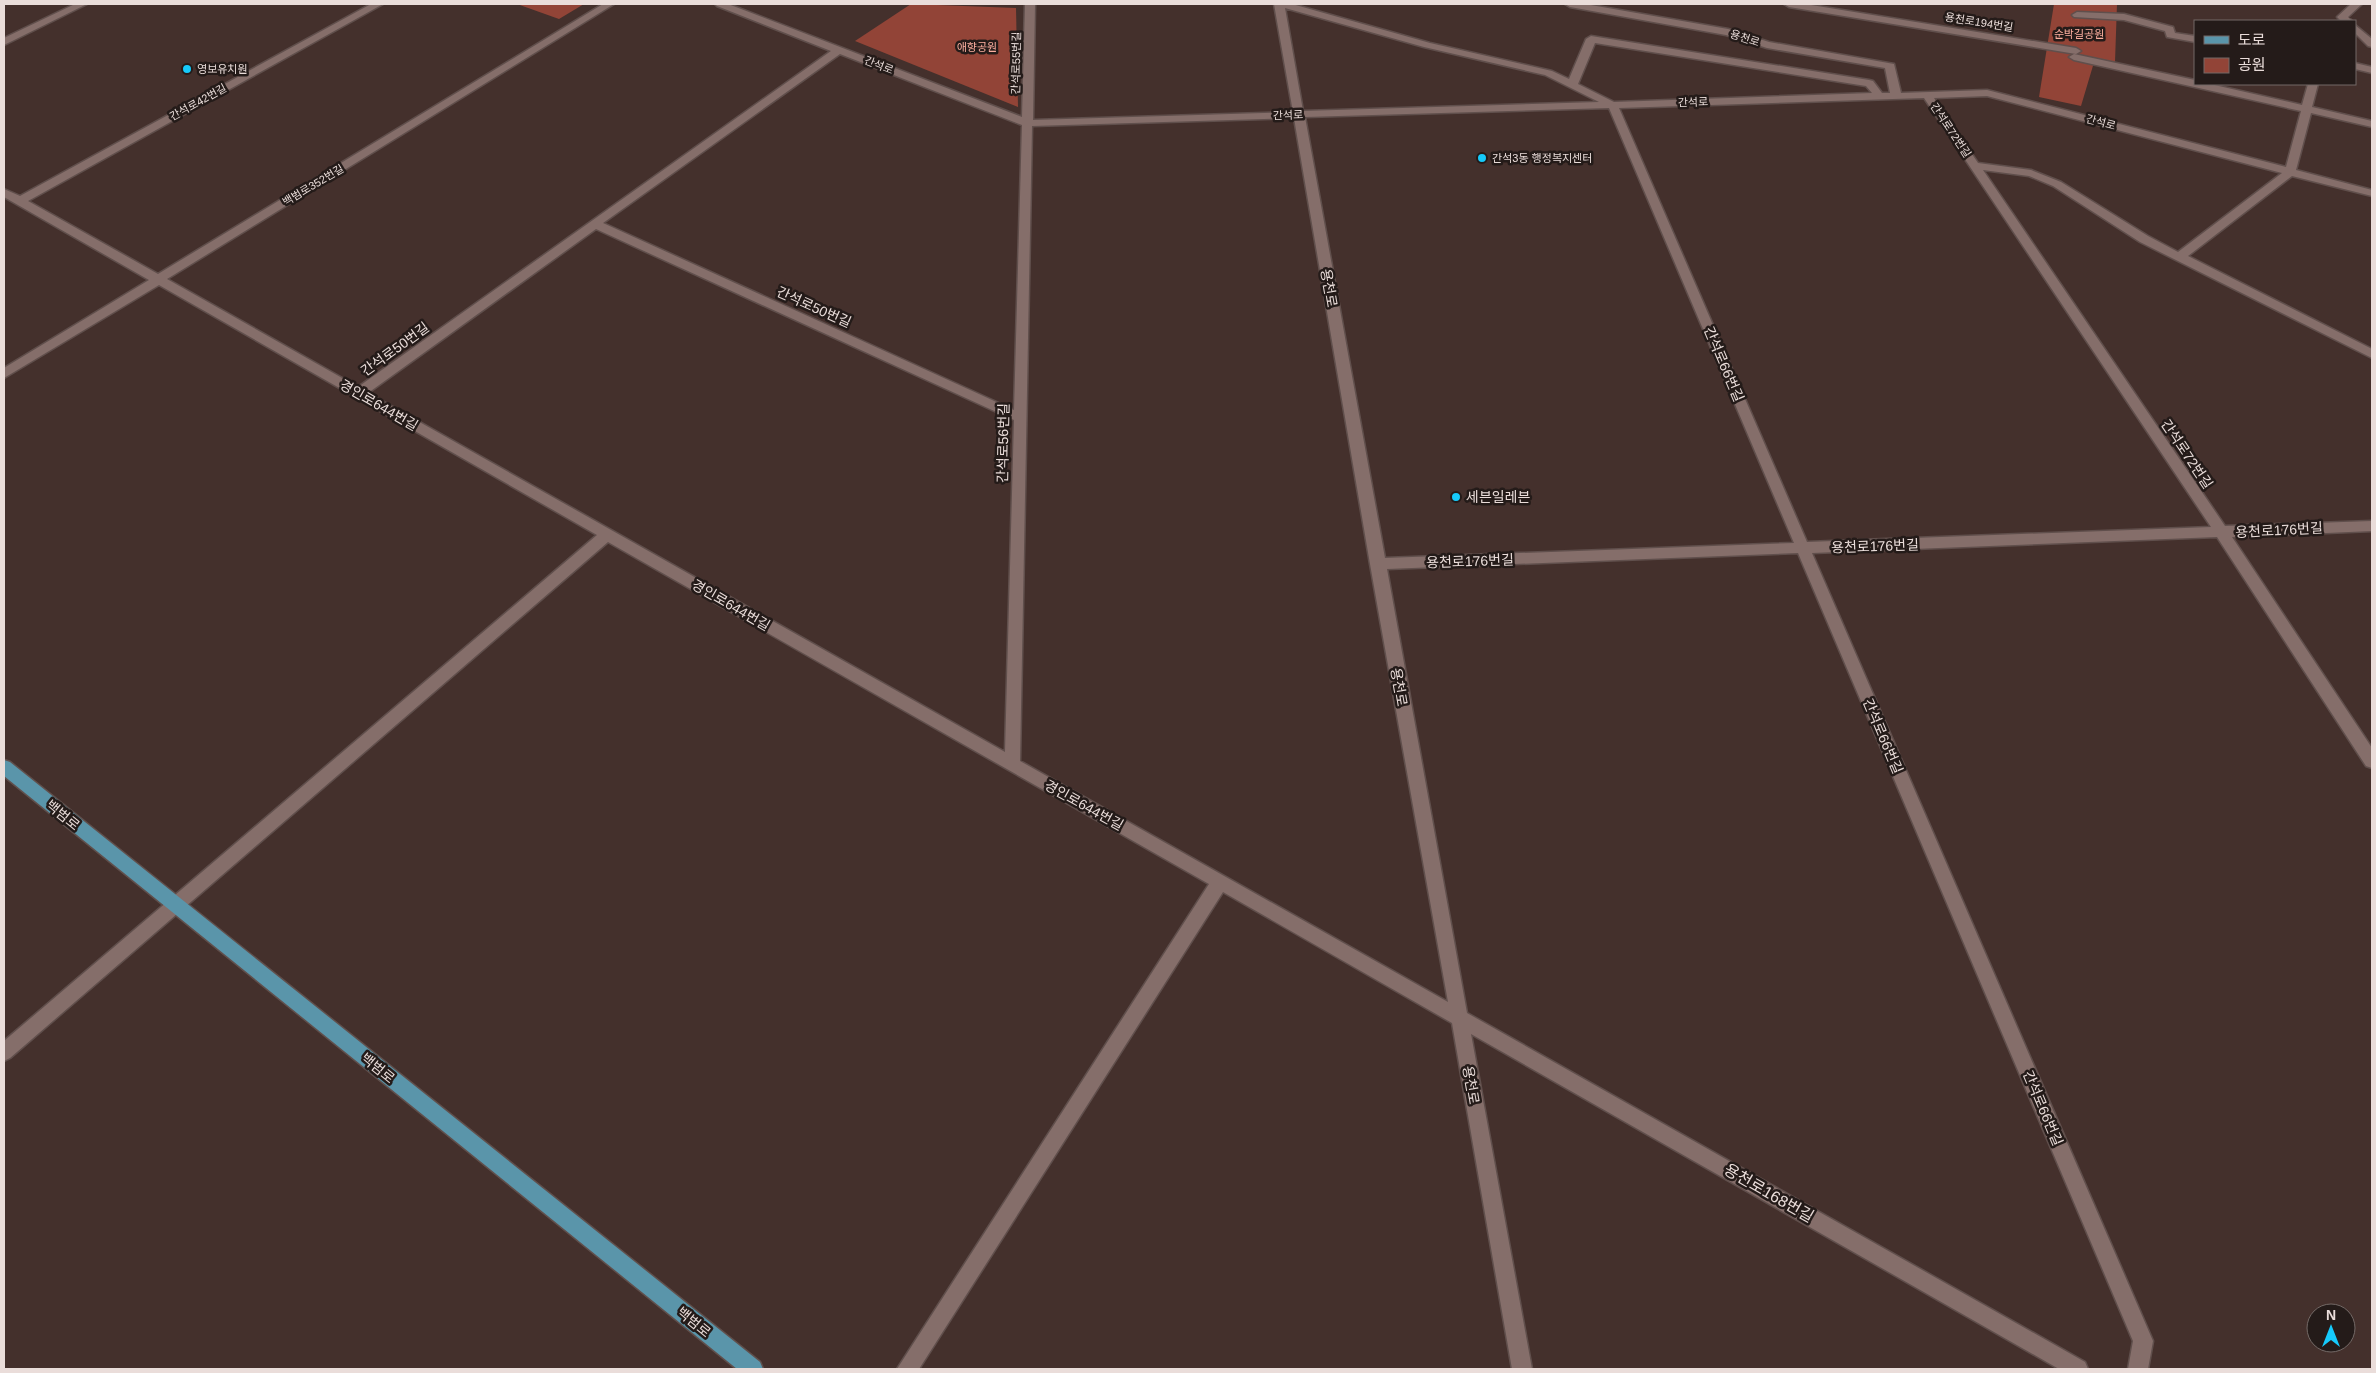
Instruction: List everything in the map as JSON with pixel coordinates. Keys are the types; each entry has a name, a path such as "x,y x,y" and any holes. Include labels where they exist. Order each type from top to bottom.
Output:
{"main road":[{"name":"백범로","path":"4,767 754,1369"}],"street":[{"path":"4,42 82,4"},
{"name":"간석로42번길","path":"19,201 378,4"},
{"name":"백범로352번길","path":"4,374 609,4"},
{"name":"간석로","path":"720,4 1027,123 1987,93 2372,193"},
{"name":"간석로55번길","path":"1027,123 1030,4"},
{"name":"용천로","path":"1522,1369 1377,564 1280,4 1428,45 1548,73 1613,104"},
{"name":"용천로","path":"1570,4 1728,32 1767,45 1890,66 1896,96"},
{"name":"용천로194번길","path":"1790,4 2075,54 2194,84"},
{"path":"2346,20 2342,17 2357,4"},
{"path":"2077,15 2124,17 2169,29 2171,35 2194,39"},
{"path":"2356,29 2372,44"},
{"path":"1572,85 1591,38 1870,83 1879,96"},
{"name":"간석로50번길","path":"358,393 840,50"},
{"path":"2356,66 2372,70"},
{"name":"용천로194번길","path":"2201,85 2372,124"},
{"path":"2179,257 2290,172 2313,85"},
{"name":"간석로72번길","path":"1927,95 2222,533 2372,761"},
{"name":"간석로66번길","path":"1613,104 2143,1341 2138,1369"},
{"name":"간석로56번길","path":"1012,764 1027,123"},
{"name":"간석로72번길","path":"1975,166 2031,173 2057,184 2144,239 2372,354"},
{"name":"경인로644번길","path":"4,192 1459,1018"},
{"name":"간석로50번길","path":"595,224 1020,418"},
{"path":"4,357 18,366"},
{"name":"용천로176번길","path":"1377,564 2372,526"},
{"path":"4,1052 607,534"},
{"path":"907,1369 1220,882"},
{"name":"용천로168번길","path":"1459,1018 2078,1369"}],"green space":[{"path":"517,4 584,4 559,19"},
{"name":"애향공원","path":"911,4 1016,8 1018,107 855,41"},
{"name":"순박길공원","path":"2054,4 2117,4 2115,62 2095,59 2081,106 2039,97"}],"place":[{"name":"영보유치원","path":"187,69"},
{"name":"간석3동 행정복지센터","path":"1482,158"},
{"name":"세븐일레븐","path":"1456,497"}]}
